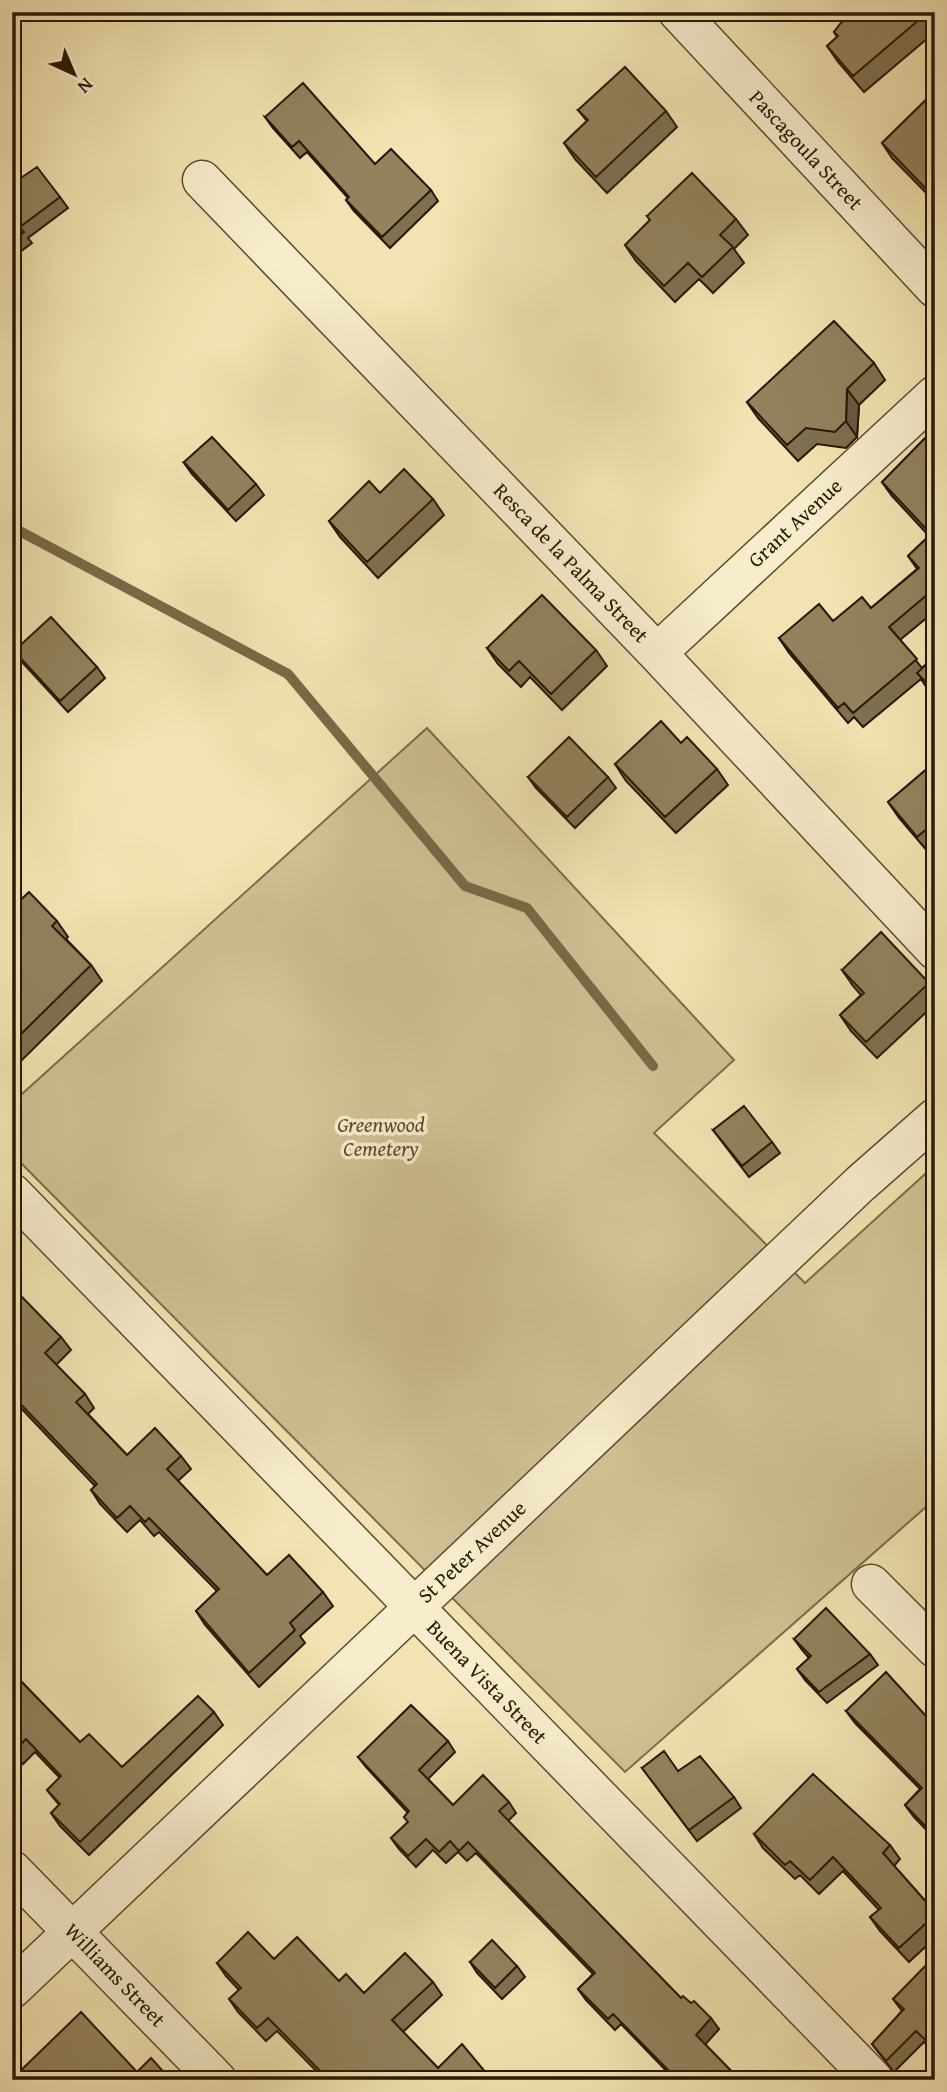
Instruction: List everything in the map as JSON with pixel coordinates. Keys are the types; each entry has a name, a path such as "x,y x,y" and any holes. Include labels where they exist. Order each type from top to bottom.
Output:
{"street":[{"name":"Pascagoula Street","path":"678,12 935,288"},
{"name":"Resca de la Palma Street","path":"202,180 657,653 935,950"},
{"name":"Grant Avenue","path":"657,653 935,395"},
{"name":"St Peter Avenue","path":"12,1989 860,1184 935,1118"},
{"name":"Buena Vista Street","path":"12,1193 874,2080"},
{"path":"871,1584 935,1648"},
{"name":"Williams Street","path":"12,1870 217,2080"}],"green space":[{"name":"Greenwood Cemetery","path":"427,728 734,1060 654,1133 805,1283 935,1165 935,1499 625,1772 12,1154 12,1103"}],"building":[{"path":"854,12 928,12 853,76 827,46 838,36 834,32 840,24"},
{"path":"625,67 666,111 596,177 564,143 588,120 578,110"},
{"path":"303,83 375,164 391,149 431,190 382,237 346,200 349,197 299,141 292,147 265,117"},
{"path":"935,91 935,188 930,193 882,143"},
{"path":"37,167 60,197 20,227 24,232 12,241 12,184"},
{"path":"692,173 736,219 720,235 733,247 702,277 688,263 664,286 625,245 650,220 647,216"},
{"path":"834,321 874,363 847,389 846,421 835,432 806,428 787,445 747,402"},
{"path":"935,428 935,588 889,627 917,659 853,713 844,703 838,708 779,638 819,604 833,621 862,597 871,608 919,568 908,556 931,534 882,482"},
{"path":"212,437 256,484 228,510 184,462"},
{"path":"404,469 433,499 367,562 329,521 369,481 380,493"},
{"path":"542,595 596,650 551,694 519,661 509,671 487,648"},
{"path":"51,617 97,667 60,701 14,651"},
{"path":"935,656 935,692 917,673"},
{"path":"661,721 681,743 687,737 717,769 665,817 615,764"},
{"path":"569,737 608,777 567,817 528,777"},
{"path":"935,762 935,822 917,837 888,802"},
{"path":"29,892 57,921 52,926 91,965 12,1043 12,908"},
{"path":"881,932 929,983 866,1042 840,1015 864,993 842,970"},
{"path":"744,1106 772,1142 742,1166 713,1130"},
{"path":"22,1297 61,1337 45,1353 85,1394 76,1402 127,1455 155,1428 181,1456 167,1469 267,1575 289,1555 323,1592 290,1623 295,1630 249,1673 196,1611 219,1589 149,1518 145,1522 130,1506 117,1518 91,1490 97,1484 12,1395 12,1304"},
{"path":"826,1608 870,1654 819,1692 797,1669 811,1656 794,1639"},
{"path":"12,1672 80,1742 89,1734 122,1767 198,1696 214,1712 80,1842 51,1813 60,1804 47,1790 61,1776 26,1739 12,1750"},
{"path":"886,1672 935,1726 935,1836 905,1805 922,1788 846,1711"},
{"path":"411,1705 448,1741 419,1770 453,1805 483,1775 509,1802 499,1811 681,1998 683,1996 691,2003 694,2001 711,2018 696,2035 740,2080 678,2080 613,2014 608,2019 578,1989 595,1973 468,1842 459,1851 450,1841 439,1852 426,1839 408,1856 391,1838 408,1822 404,1817 409,1811 358,1757"},
{"path":"664,1751 678,1771 700,1756 734,1797 689,1830 642,1768"},
{"path":"813,1774 890,1845 883,1853 935,1912 935,1915 899,1948 870,1917 881,1908 833,1857 810,1880 790,1861 785,1865 754,1834"},
{"path":"248,1932 274,1959 297,1937 339,1981 346,1974 364,1993 405,1953 433,1982 392,2020 438,2068 462,2044 492,2080 329,2080 268,2018 257,2028 229,1999 241,1988 217,1963"},
{"path":"492,1940 517,1966 495,1988 470,1962"},
{"path":"933,1958 935,2049 916,2031 886,2061 872,2044 904,2009 893,1999"},
{"path":"81,2012 137,2072 151,2058 171,2080 14,2080 13,2078"}],"waterway":[{"path":"12,15 17,12"},
{"path":"12,527 288,674 465,886 527,908 653,1066"}]}
